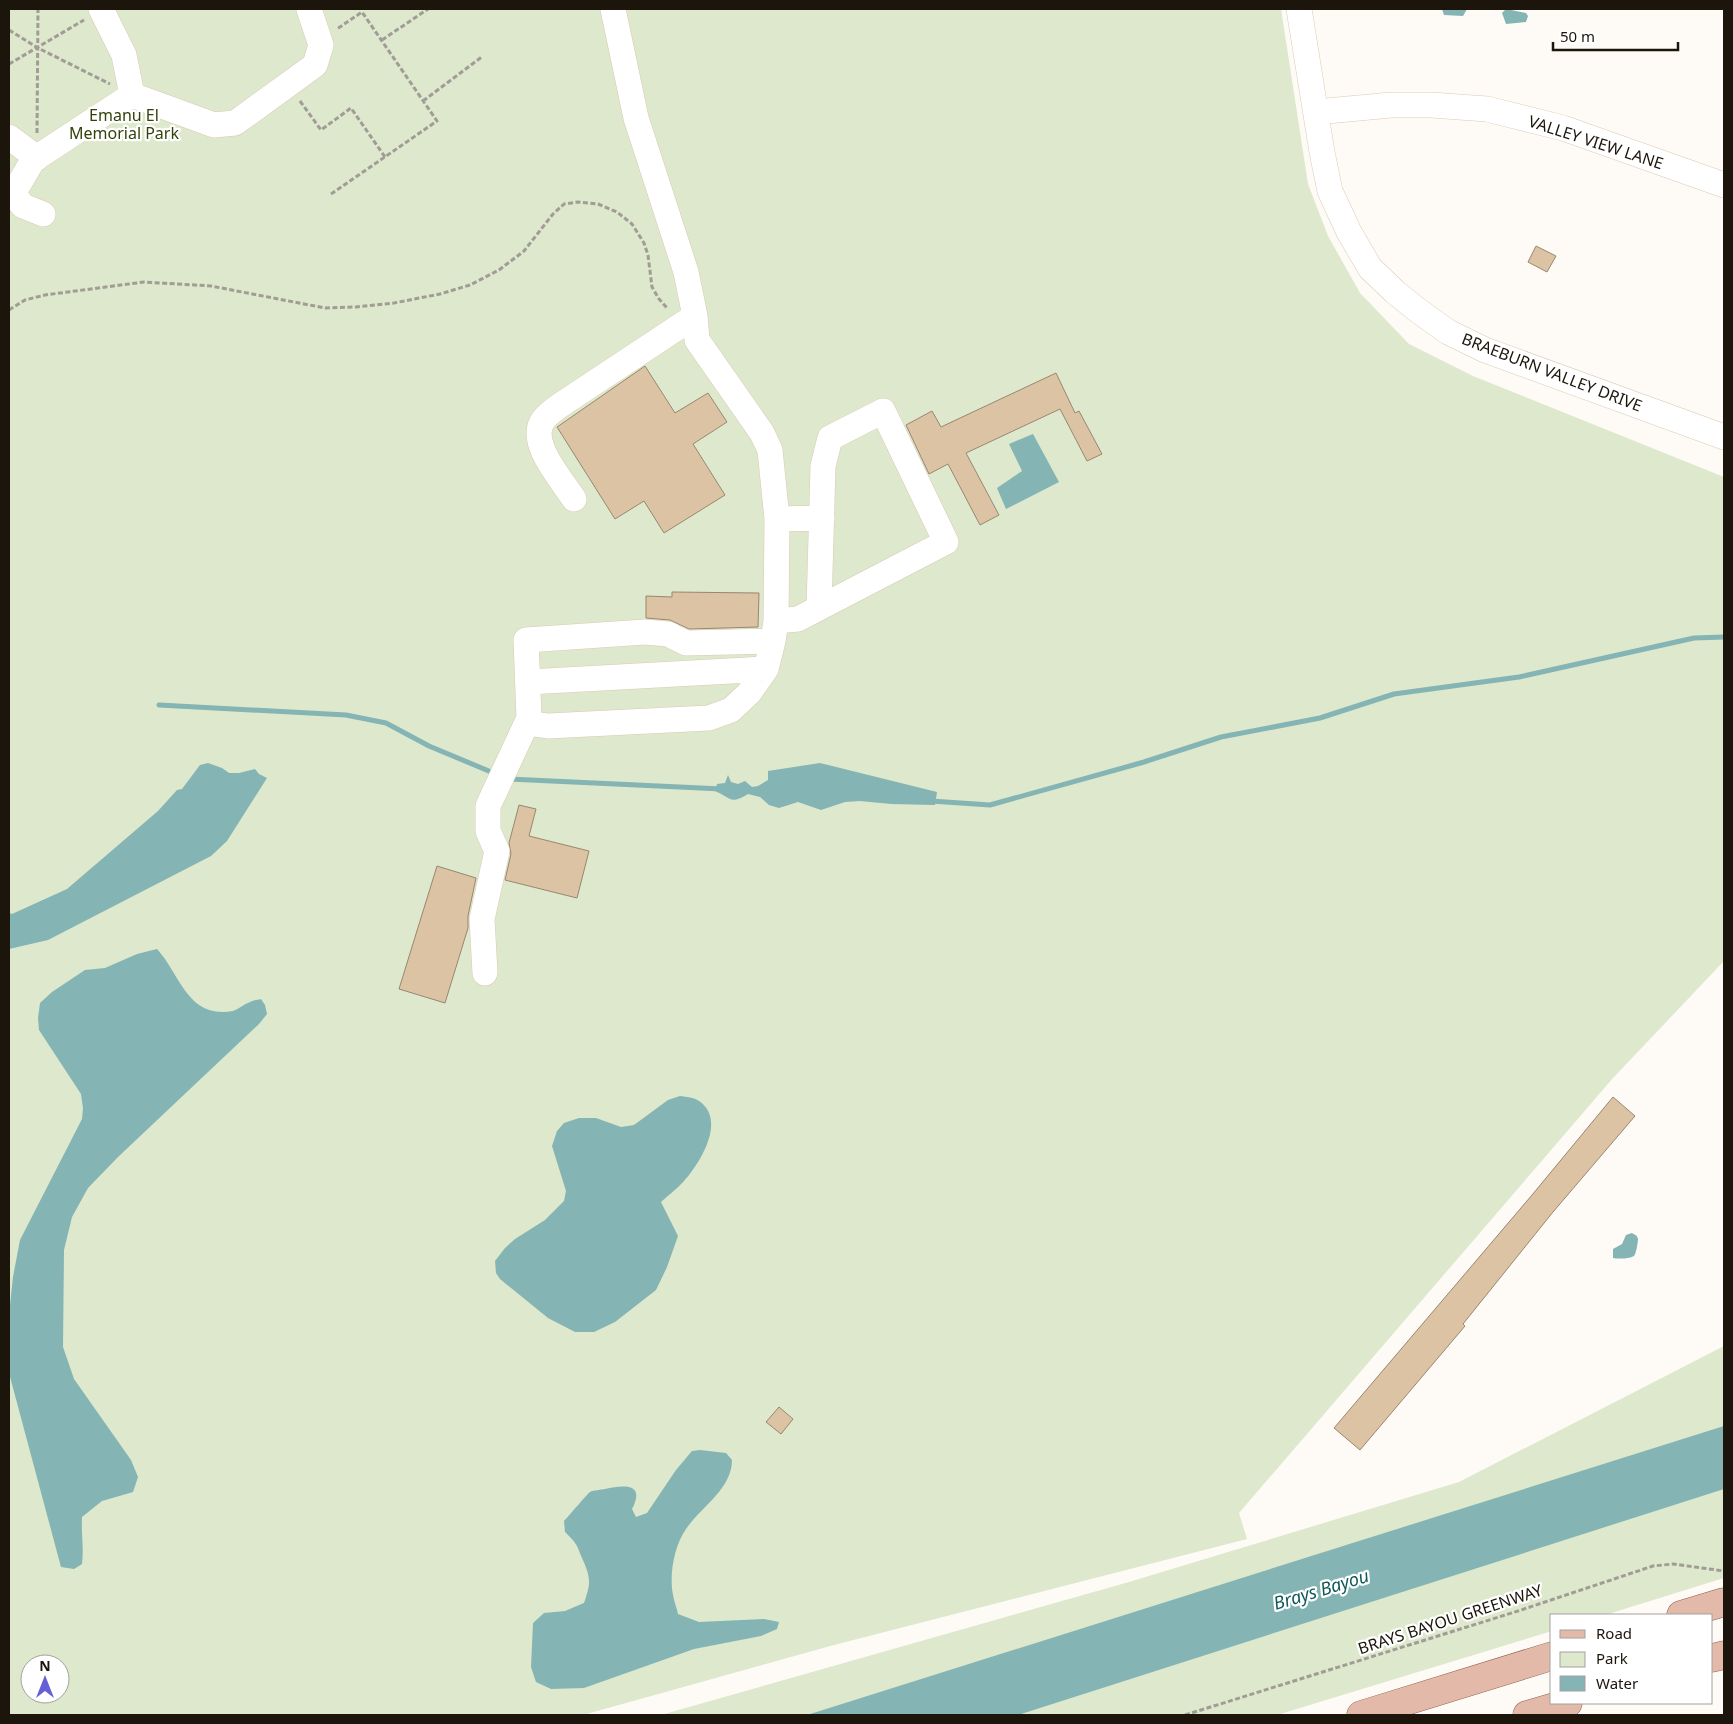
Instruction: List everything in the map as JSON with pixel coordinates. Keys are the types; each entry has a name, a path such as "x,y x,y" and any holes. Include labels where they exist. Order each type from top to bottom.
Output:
{"main road":[{"path":"1684,1614 1724,1602"},
{"path":"1361,1715 1428,1705 1550,1657"},
{"path":"1527,1715 1565,1704"}],"street":[{"path":"101,9 124,55 132,95"},
{"path":"132,95 214,125 235,123 315,65 320,41 309,9"},
{"path":"529,718 534,724 548,726 708,718 731,710 749,693 766,670 775,631 777,519 770,450 762,433 697,340 688,320 686,272 636,118 613,9"},
{"name":"BRAEBURN VALLEY DRIVE","path":"1299,9 1330,191 1349,232 1370,268 1416,310 1448,332 1485,350 1724,437"},
{"path":"43,214 23,206 11,195 33,160 132,95"},
{"name":"VALLEY VIEW LANE","path":"1316,112 1415,105 1487,109 1563,128 1724,185"},
{"path":"9,137 37,158"},
{"path":"574,499 540,447 538,434 543,420 559,406 688,320"},
{"path":"485,973 482,919 497,851 488,831 488,806 529,718 526,640 645,632 668,634 686,643 775,631 946,542 883,411 830,438 823,466 819,608"},
{"path":"777,519 822,518"},
{"path":"528,682 766,670"}],"path":[{"path":"37,158 38,9"},
{"path":"9,64 101,9"},
{"path":"382,40 428,9"},
{"path":"320,41 362,12 437,121 331,194"},
{"path":"9,30 38,48 132,95"},
{"path":"423,101 483,56"},
{"path":"288,84 321,130 351,108 385,157"},
{"path":"9,310 24,300 45,295 144,282 211,286 325,308 394,303 440,294 470,285 499,270 524,251 553,214 564,204 578,202 598,204 617,212 632,224 644,243 648,255 652,287 659,299 688,320"},
{"name":"BRAYS BAYOU GREENWAY","path":"1185,1715 1518,1611 1653,1566 1673,1564 1724,1571"}],"green space":[{"name":"Emanu El Memorial Park","path":"9,9 1281,9 1308,184 1328,236 1360,293 1409,344 1473,376 1724,477 1724,961 1613,1078 1239,1513 1247,1539 834,1645 583,1715 9,1715"},
{"path":"1724,1346 1724,1578 1608,1614 1550,1614 1550,1632 1277,1715 661,1715 1129,1582 1459,1482"}],"water":[{"path":"1442,9 1467,9 1463,16 1444,15"},
{"path":"1506,9 1526,13 1528,16 1526,22 1506,24 1502,13"},
{"path":"1033,434 1059,482 1006,509 997,488 1022,471 1009,444"},
{"path":"208,763 222,768 229,773 239,773 255,769 259,774 267,778 227,841 211,856 48,940 9,949 9,913 12,914 67,889 158,811 177,790 182,789 200,765"},
{"path":"820,763 937,792 935,805 860,801 845,802 821,810 798,802 779,808 769,805 760,797 748,794 734,800 715,791 717,784 725,783 728,775 731,782 738,784 745,781 752,787 768,780 768,771"},
{"path":"157,949 187,993 195,1002 205,1008 218,1012 233,1011 261,999 267,1014 259,1024 118,1157 88,1188 72,1217 64,1250 63,1347 74,1379 131,1460 138,1477 133,1492 102,1501 82,1517 82,1564 74,1569 61,1567 9,1373 9,1314 20,1240 82,1119 83,1108 81,1094 39,1030 40,1003 52,992 85,970 105,968 137,954"},
{"path":"680,1096 697,1100 707,1109 711,1119 711,1130 697,1164 681,1184 661,1202 678,1236 667,1267 656,1290 615,1322 594,1332 575,1332 548,1318 500,1279 496,1273 495,1261 515,1239 545,1220 564,1201 566,1191 552,1146 557,1131 564,1123 579,1118 596,1118 621,1127 634,1125 668,1100"},
{"path":"1632,1233 1638,1239 1634,1256 1629,1258 1613,1258 1613,1249 1622,1244 1626,1235"},
{"name":"Brays Bayou","path":"1724,1426 1724,1489 1018,1715 807,1715"},
{"path":"692,1451 726,1453 732,1460 731,1470 721,1489 692,1521 678,1544 672,1570 672,1587 678,1614 699,1622 764,1619 779,1622 777,1629 761,1636 694,1649 584,1688 551,1689 536,1682 531,1667 533,1623 544,1613 565,1611 584,1603 589,1585 585,1565 576,1544 565,1532 564,1521 590,1492 625,1486 630,1487 636,1494 636,1500 632,1509 636,1517 647,1513 676,1470"}],"building":[{"path":"1536,246 1556,256 1547,272 1528,262"},
{"path":"645,366 675,413 708,393 727,422 693,444 725,495 664,533 644,501 615,519 557,427"},
{"path":"1056,373 1075,413 1079,411 1102,454 1087,461 1060,409 966,453 999,515 980,525 948,464 929,474 906,425 932,411 941,427"},
{"path":"672,592 759,593 758,627 689,629 670,620 646,618 646,596 672,597"},
{"path":"519,805 536,809 529,836 589,851 577,898 505,880 511,854 509,843"},
{"path":"437,866 476,878 468,916 468,928 445,1003 399,989"},
{"path":"1613,1097 1635,1116 1553,1212 1463,1324 1465,1326 1360,1450 1334,1428"},
{"path":"779,1407 793,1419 781,1434 766,1422"}],"waterway":[{"path":"931,801 990,805 1144,762 1221,737 1320,718 1394,694 1519,677 1694,638 1724,637"},
{"path":"159,705 346,715 386,723 429,746 496,774"},
{"path":"509,779 722,789"}]}
